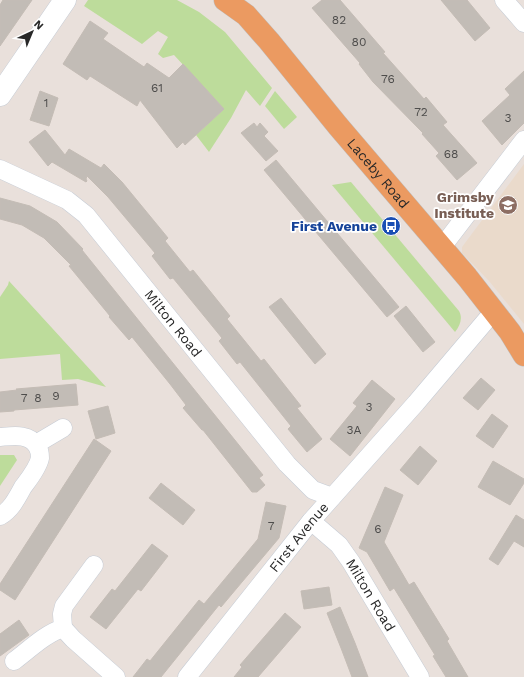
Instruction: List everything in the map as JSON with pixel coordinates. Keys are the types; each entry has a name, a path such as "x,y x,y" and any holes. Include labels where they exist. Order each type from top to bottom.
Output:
{"highway":[{"name":"Laceby Road","path":"225,0 251,21 338,126 442,247 510,332 524,355"}],"street":[{"path":"0,95 65,0"},
{"path":"504,0 524,23"},
{"path":"442,247 524,140"},
{"name":"Milton Road","path":"0,169 67,200 86,215 286,464 313,490 332,497"},
{"name":"First Avenue","path":"187,677 311,521 416,403 494,311"},
{"path":"36,444 63,428"},
{"path":"0,437 18,436 31,440 36,444 40,456 38,463 12,506 0,516"},
{"name":"Milton Road","path":"311,521 339,544 420,677"},
{"path":"94,565 64,606 62,614 64,628 73,639 116,677"},
{"path":"14,661 56,630 64,628"}],"shaded area":[{"name":"Grimsby Institute","path":"524,164 524,324 489,281 462,253 462,247"}],"green space":[{"path":"88,0 177,0 199,12 225,32 272,88 260,106 246,90 231,118 209,152 196,135 224,109 174,55 163,58 158,54 168,37 158,31 142,44 84,6"},
{"path":"275,91 297,117 284,129 265,106"},
{"path":"351,182 459,311 461,316 460,322 455,332 332,185"},
{"path":"9,281 106,387 78,379 62,380 60,354 0,359 0,297"},
{"path":"0,455 14,455 17,460 0,486"}],"building":[{"path":"3,0 32,0 0,46 0,5"},
{"path":"322,0 340,0 385,52 383,53 424,99 426,97 447,122 443,125 477,163 457,180 436,156 439,153 422,134 423,133 373,82 359,64 360,63 312,8"},
{"path":"441,0 467,0 490,28 475,41"},
{"path":"90,21 108,33 103,39 144,67 147,63 169,78 183,64 224,109 185,145 183,142 177,148 140,100 137,106 90,76 87,80 63,64"},
{"path":"524,71 524,123 502,145 482,121 510,95 505,89"},
{"path":"40,91 58,98 49,126 30,120"},
{"path":"254,123 257,127 260,123 268,132 264,136 278,151 266,161 241,133"},
{"path":"45,130 65,155 69,149 101,168 104,164 122,182 168,238 165,241 190,272 193,270 230,316 227,319 261,361 264,359 301,406 297,408 322,439 307,452 288,429 291,426 240,362 237,364 219,341 222,338 173,278 170,279 152,256 155,253 108,197 87,176 86,182 52,162 48,166 29,142"},
{"path":"276,160 399,307 387,317 264,170"},
{"path":"0,198 30,206 57,222 83,249 82,250 263,475 259,478 265,485 257,492 252,492 203,430 183,408 186,405 170,384 132,337 129,340 109,317 110,316 69,266 71,265 44,238 22,225 0,219"},
{"path":"281,298 326,354 315,364 269,307"},
{"path":"406,306 435,342 423,352 394,316"},
{"path":"481,378 495,390 478,410 463,398"},
{"path":"372,380 395,399 350,456 330,439 357,406 353,403"},
{"path":"76,384 78,405 0,412 0,392 17,390 16,389"},
{"path":"108,406 115,433 96,439 88,411"},
{"path":"492,414 508,426 493,448 476,436"},
{"path":"94,439 111,451 15,600 0,590 0,584"},
{"path":"420,446 437,461 418,485 400,470"},
{"path":"493,461 524,479 524,483 510,505 478,487"},
{"path":"161,483 195,510 183,525 149,498"},
{"path":"385,487 403,495 384,542 409,585 414,582 449,639 447,641 468,677 446,677 433,656 435,655 394,588 390,591 367,552 359,548"},
{"path":"266,502 286,506 279,538 221,607 219,605 161,677 133,677 147,659 150,661 199,600 204,604 258,539"},
{"path":"516,515 524,520 524,547 514,541 498,565 489,559"},
{"path":"152,544 168,556 141,591 138,589 106,629 90,617 112,589 115,591"},
{"path":"329,587 332,605 304,609 301,591"},
{"path":"340,607 368,677 352,677 327,613"},
{"path":"285,613 301,627 258,677 234,677 242,667 240,665"},
{"path":"19,620 29,635 0,656 0,634"}],"place":[{"name":"Grimsby Institute","path":"508,205"},
{"name":"First Avenue","path":"391,226"}]}
